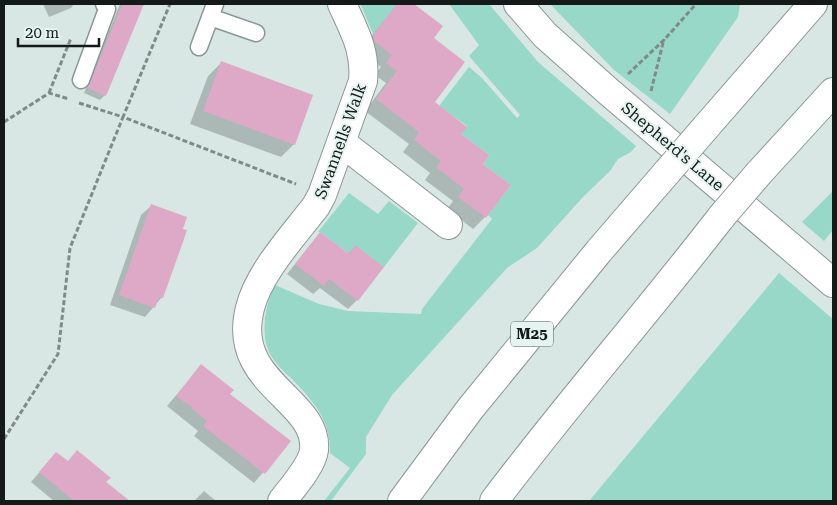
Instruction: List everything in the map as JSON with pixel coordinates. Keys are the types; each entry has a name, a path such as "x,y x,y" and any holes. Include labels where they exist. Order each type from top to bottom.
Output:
{"main road":[{"name":"Swannells Walk","path":"282,501 302,475 311,458 314,450 312,438 309,427 303,417 256,365 249,350 247,335 249,310 254,293 263,277 316,206 322,195 363,81 364,65 362,52 342,4"},
{"name":"Shepherd's Lane","path":"518,4 545,35 609,92 833,283"},
{"name":"M25","path":"402,501 476,402 599,251 813,4"},
{"path":"494,501 532,450 674,278 722,216 833,92"},
{"path":"341,142 448,225"}],"lane":[{"path":"80,80 106,5"},
{"path":"199,47 212,10 256,33"}],"path":[{"path":"609,92 664,39 696,4"},
{"path":"644,121 664,39"},
{"path":"4,439 58,354 70,248 123,117 322,195"}],"green space":[{"path":"397,4 373,34 361,5"},
{"path":"449,4 489,4 538,62 636,146 631,152 618,159 610,171 583,197 537,248 507,268 392,395 366,437 366,454 331,501 324,501 350,468 330,453 330,441 319,412 307,395 276,363 269,352 264,326 268,301 275,285 319,304 348,311 421,314 422,309 492,219 488,215 511,185 483,164 489,155 461,134 467,126 439,106 469,67 482,78 517,118 520,115 469,56 479,45"},
{"path":"550,4 740,4 738,17 670,114 614,70"},
{"path":"833,191 833,230 824,241 802,222"},
{"path":"349,193 378,214 389,201 418,223 384,267 355,246 349,254 318,232"},
{"path":"779,273 833,319 833,501 589,501"}],"building":[{"path":"122,4 144,4 106,96 87,88"},
{"path":"397,4 414,4 443,26 434,38 465,62 435,102 467,127 461,134 489,155 483,164 511,185 486,218 458,197 464,189 436,167 441,161 414,140 419,132 376,99 397,71 386,63 392,55 375,42 373,35"},
{"path":"221,61 313,95 295,145 203,111"},
{"path":"151,204 187,217 183,229 187,230 183,242 163,298 159,297 155,308 119,295"},
{"path":"320,232 349,254 355,245 384,267 358,301 329,279 324,286 295,264"},
{"path":"201,364 234,390 230,394 291,441 265,474 203,426 207,421 176,396"},
{"path":"77,450 111,478 106,482 130,501 74,501 39,472 56,452 68,461"}]}
